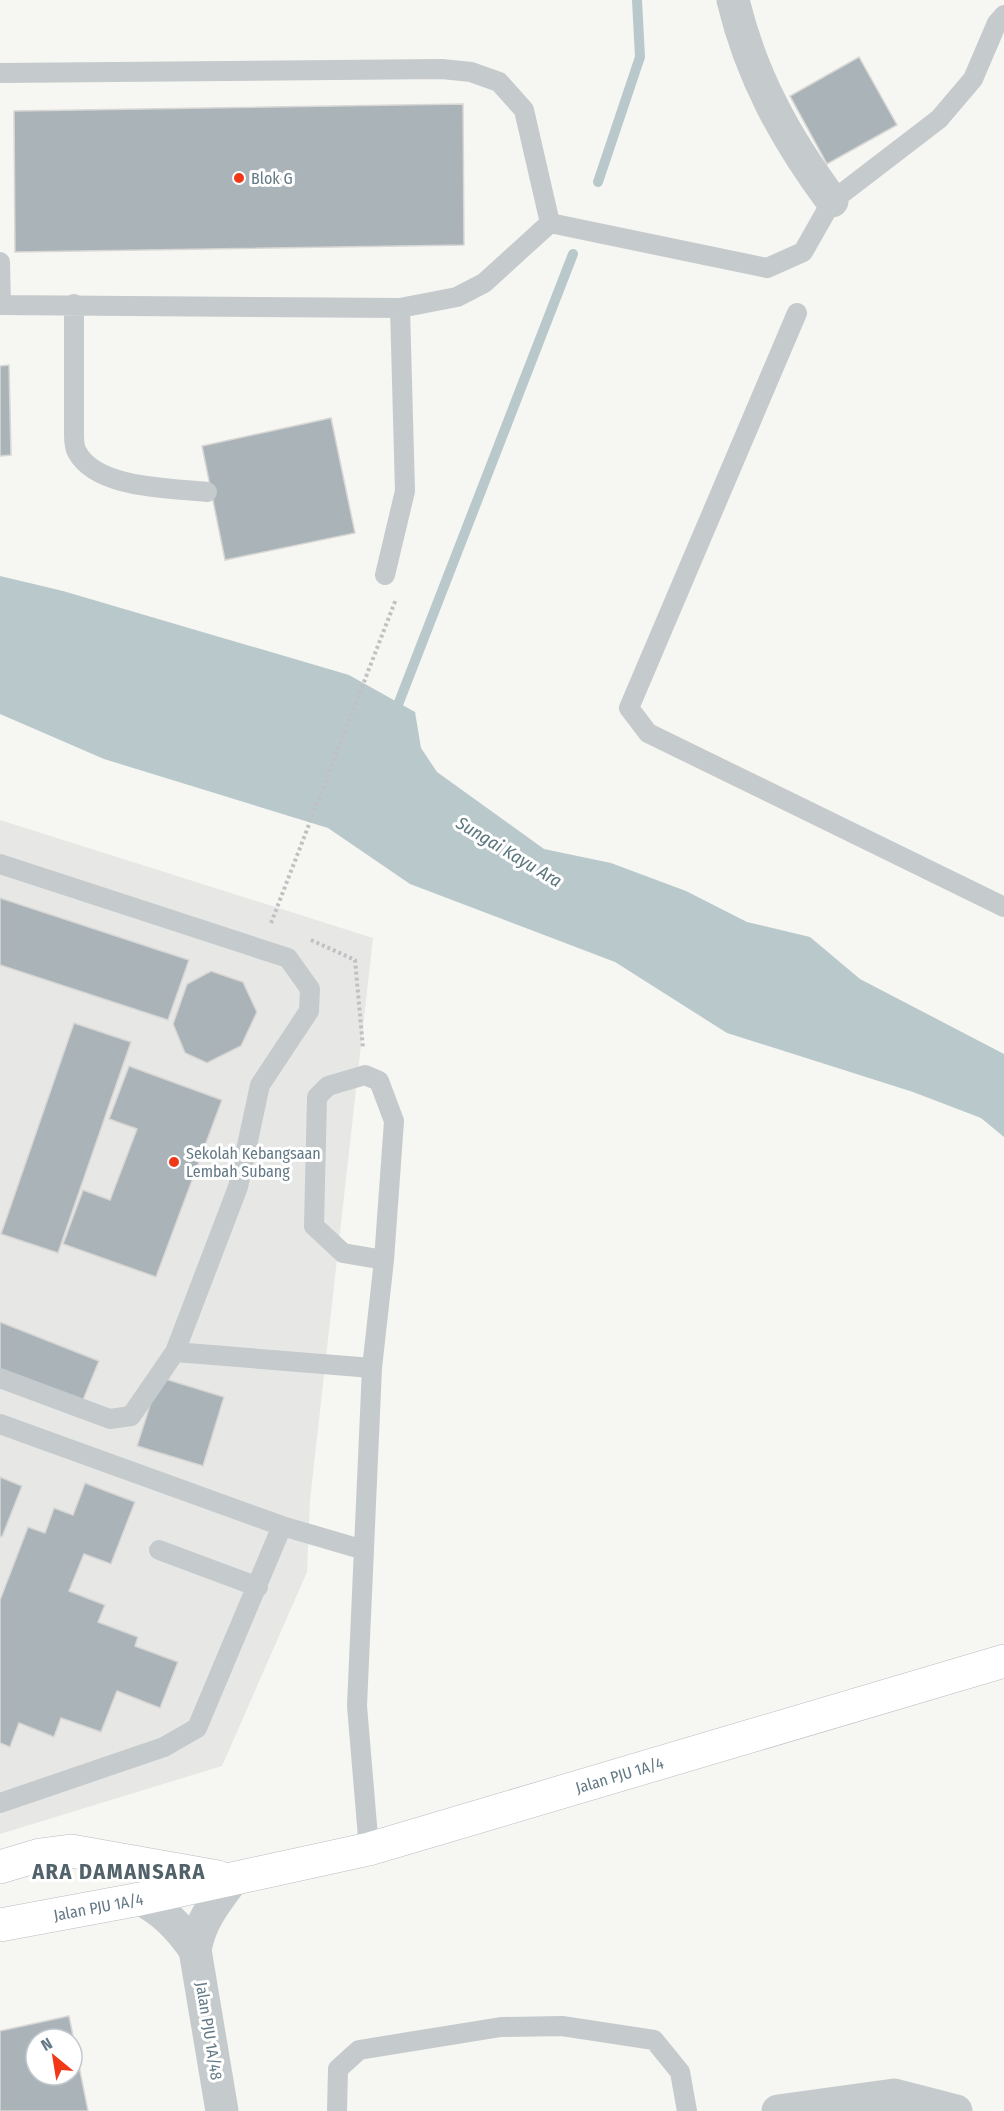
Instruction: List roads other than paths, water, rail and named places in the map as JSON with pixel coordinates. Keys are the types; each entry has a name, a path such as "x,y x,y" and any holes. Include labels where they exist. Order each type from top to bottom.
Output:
{"street":[{"path":"733,0 741,35 773,111 799,156 832,201"},
{"name":"Jalan PJU 1A/4","path":"0,1925 140,1899 369,1849 1004,1661"},
{"name":"Jalan PJU 1A/4","path":"0,1867 40,1856 71,1851 232,1880"},
{"name":"Jalan PJU 1A/48","path":"222,2111 195,1950 198,1932 206,1915 232,1880"},
{"name":"Jalan PJU 1A/48","path":"140,1899 158,1908 172,1921 195,1950"},
{"path":"778,2111 894,2095 956,2111"}],"lane":[{"path":"550,223 768,268 803,252 832,201 939,118 973,79 997,23 1004,15"},
{"path":"0,73 430,69 471,72 499,82 524,110 550,223"},
{"path":"0,262 1,305 400,308 457,297 484,284 550,223"},
{"path":"74,304 76,451 91,468 116,481 207,492"},
{"path":"385,575 405,491 400,308"},
{"path":"797,313 629,708 648,733 1004,907"},
{"path":"0,864 288,958 310,989 309,1011 260,1085 238,1187 175,1352 131,1416 110,1419 0,1378"},
{"path":"369,1849 357,1706 372,1368 384,1260 394,1121 379,1081 365,1076 328,1086 317,1097 314,1226 343,1253 384,1260"},
{"path":"175,1352 372,1368"},
{"path":"0,1424 282,1526 364,1550"},
{"path":"0,1803 164,1747 197,1728 282,1526"},
{"path":"159,1550 258,1587"},
{"path":"337,2111 338,2069 359,2050 501,2027 562,2026 654,2040 680,2072 687,2111"}],"water":[{"name":"Sungai Kayu Ara","path":"0,576 63,591 349,675 415,712 421,748 437,772 544,849 611,863 686,891 747,922 810,937 860,979 1004,1054 1004,1137 981,1118 913,1092 727,1033 615,962 410,884 328,828 104,759 0,714"}],"waterway":[{"path":"598,182 640,57 637,0"},
{"path":"394,715 573,254"}],"place":[{"name":"Blok G","path":"239,178"},
{"name":"Sekolah Kebangsaan Lembah Subang","path":"174,1162"}],"district":[{"name":"ARA DAMANSARA","path":"119,1871"}]}
